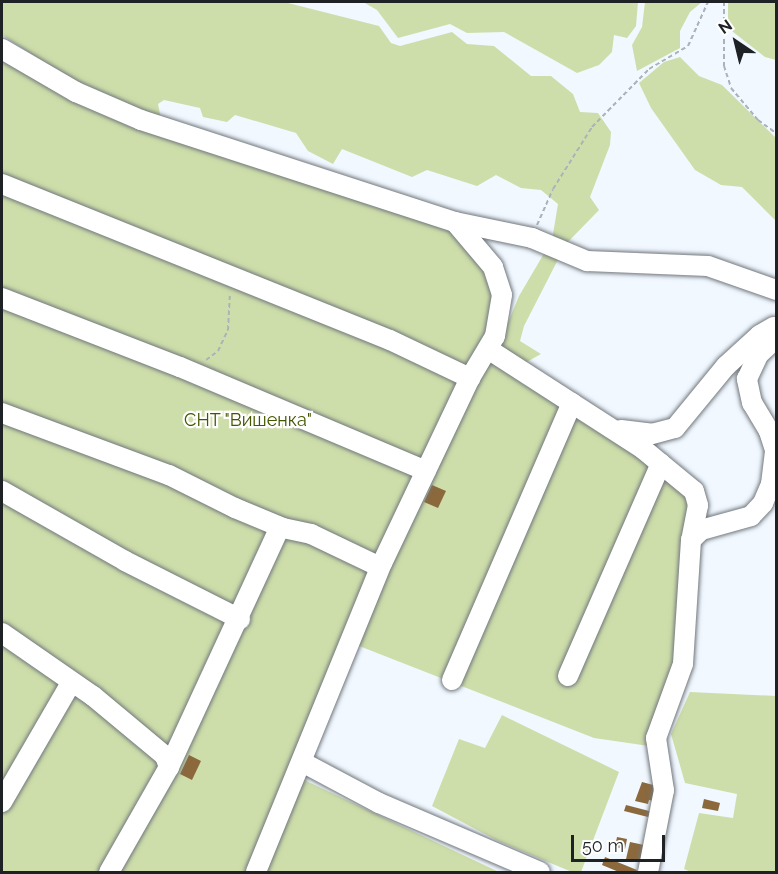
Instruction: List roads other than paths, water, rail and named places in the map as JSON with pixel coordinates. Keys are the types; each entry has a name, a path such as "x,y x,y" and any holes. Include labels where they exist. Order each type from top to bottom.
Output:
{"street":[{"path":"2,49 76,92 141,120 455,222 532,238 586,261 708,266 777,290"},
{"path":"2,184 390,340 471,378"},
{"path":"256,873 380,567 501,319 502,295 493,267 455,222"},
{"path":"2,298 180,367 426,471"},
{"path":"610,427 652,435 675,428 737,354 777,326"},
{"path":"691,540 701,530 751,516 763,503 771,484 774,450 769,431 752,403 747,379 759,355 777,338"},
{"path":"488,349 610,427 661,463 693,491 698,506 691,540 682,664 656,738 664,776 658,834 648,873"},
{"path":"452,680 572,403"},
{"path":"2,413 169,475 280,527 311,534 380,567"},
{"path":"568,676 661,463"},
{"path":"2,491 135,566 240,619"},
{"path":"109,873 169,766 240,619 280,527"},
{"path":"2,633 136,730 165,756 169,766"},
{"path":"2,802 70,683"},
{"path":"302,762 379,803 541,873 549,873"}],"park label":[{"name":"СНТ \"Вишенка\"","path":"248,420"}]}
